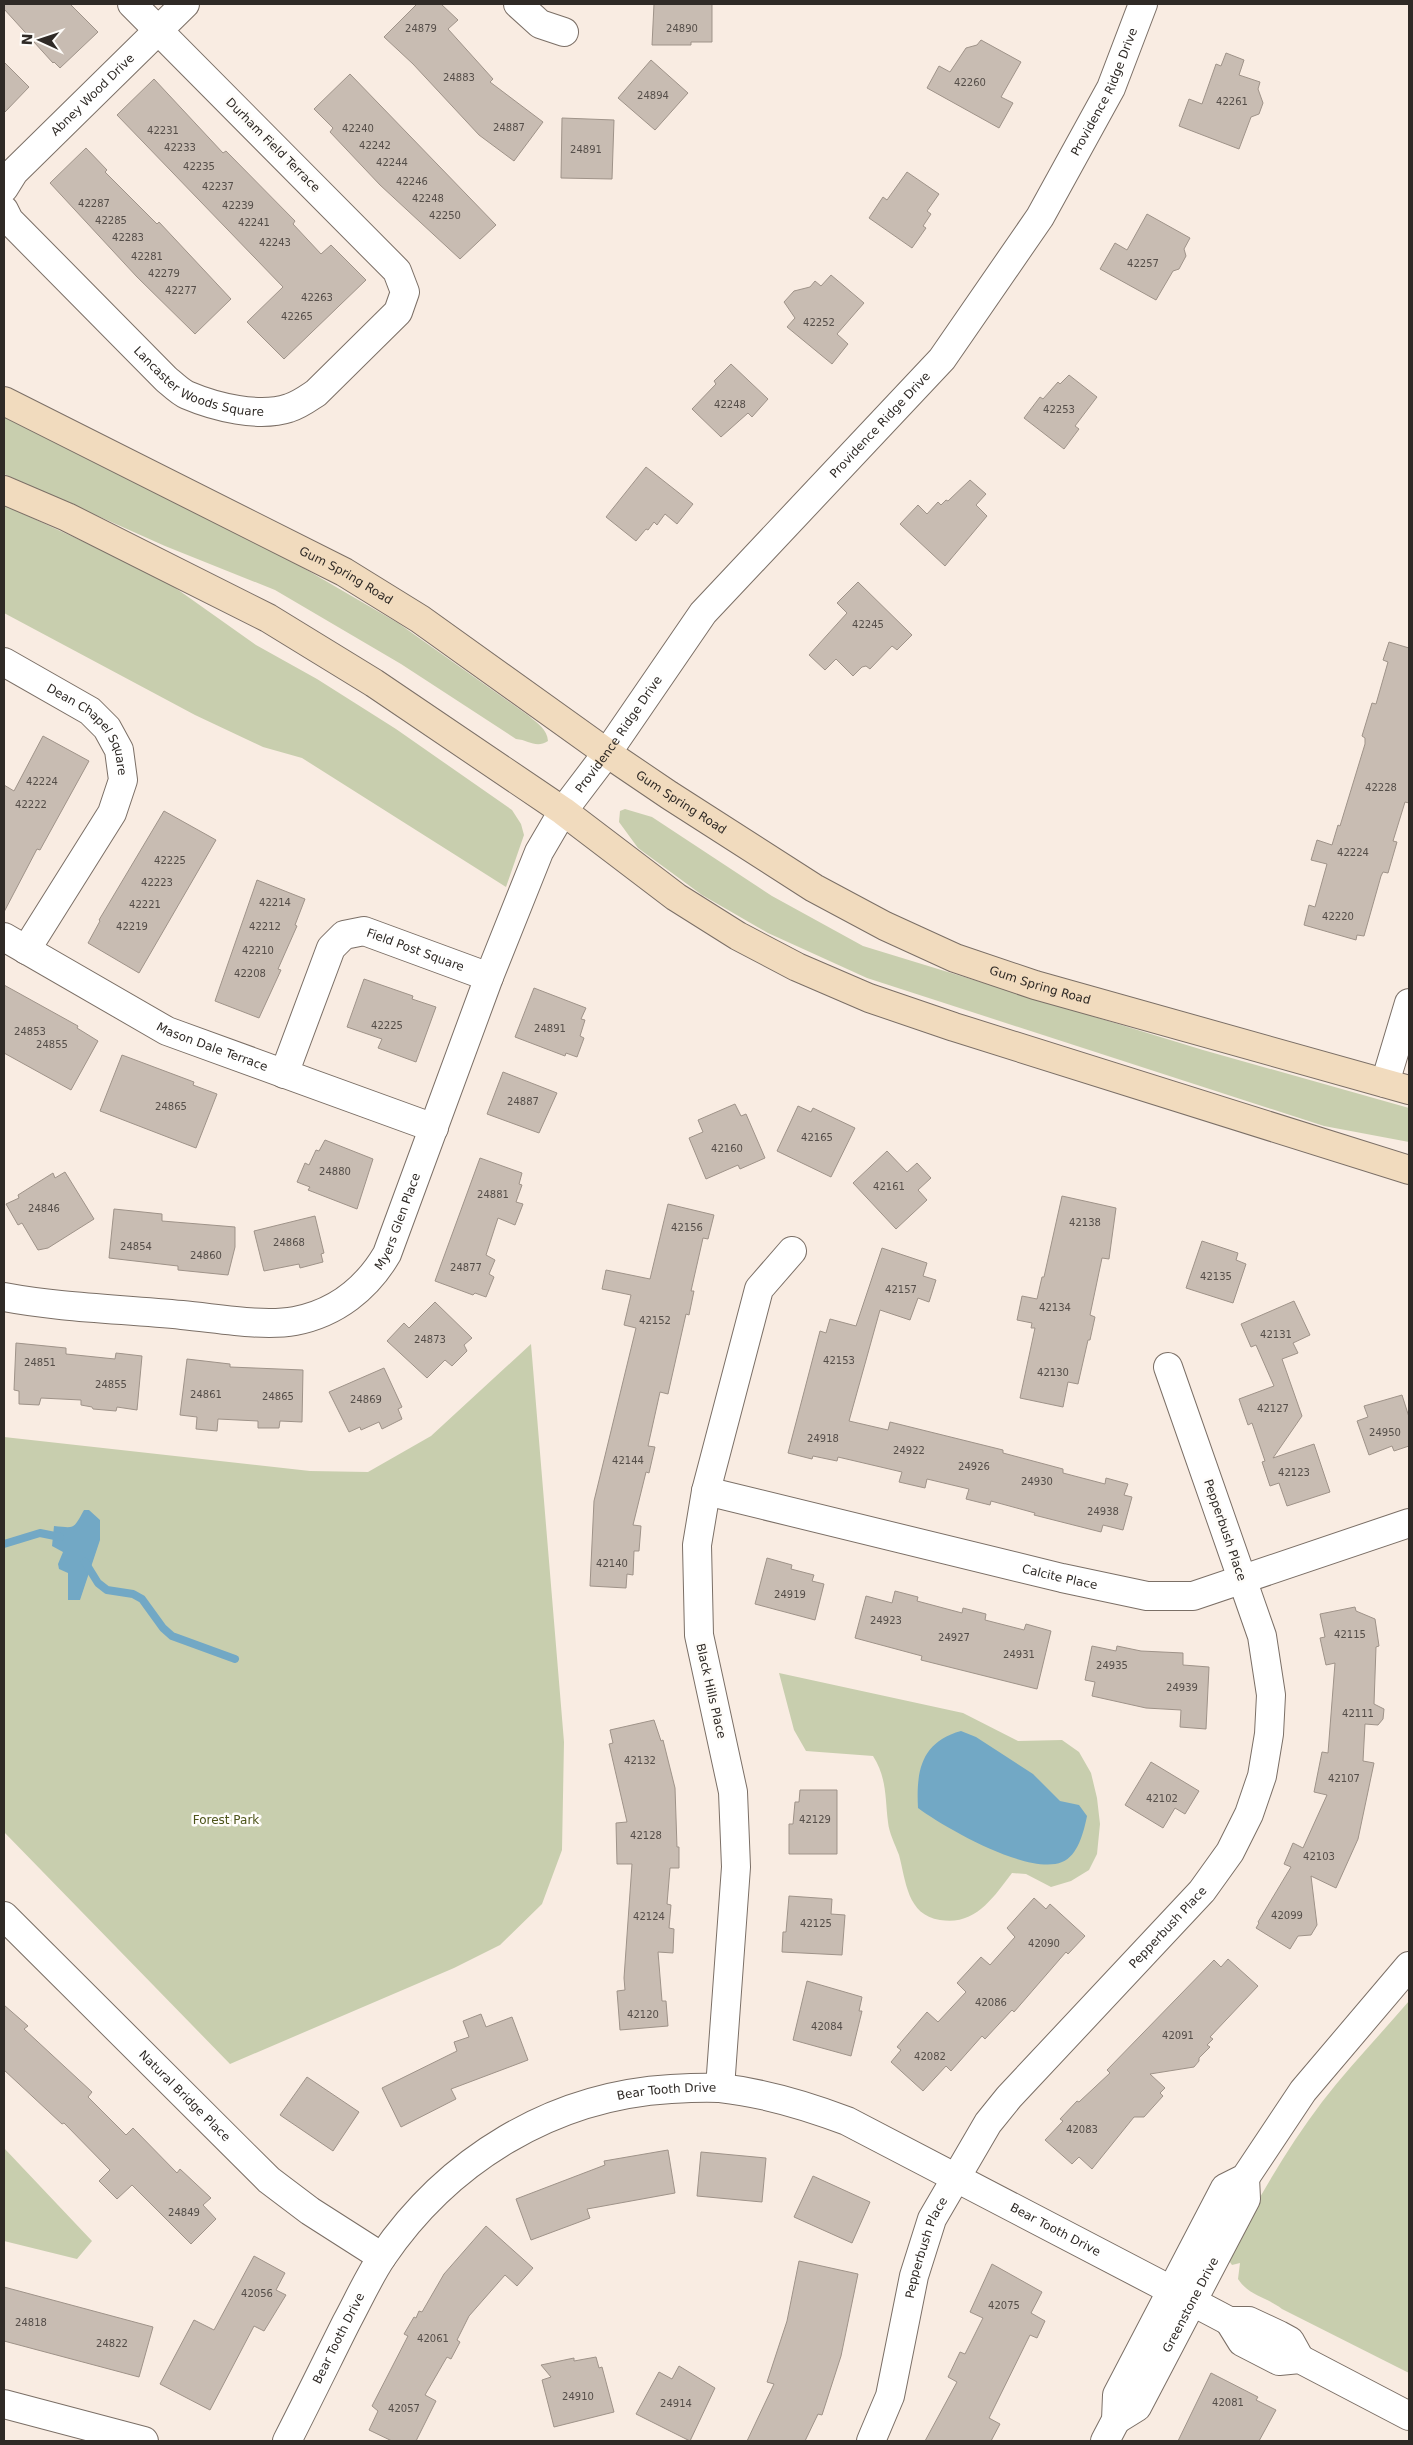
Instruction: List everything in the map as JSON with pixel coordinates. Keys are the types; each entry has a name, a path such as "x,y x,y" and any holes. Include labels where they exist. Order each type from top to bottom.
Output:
{"main road":[{"name":"Gum Spring Road","path":"4,401 344,572 420,619 607,753 814,888 885,926 955,958 1035,985 1397,1087"},
{"path":"4,490 67,517 268,618 374,683 564,811 676,897 738,936 798,967 869,998 1409,1170"}],"street":[{"name":"Durham Field Terrace","path":"132,4 398,271 405,292"},
{"name":"Abney Wood Drive","path":"4,188 14,172 185,4"},
{"path":"518,4 540,24 564,32"},
{"name":"Providence Ridge Drive","path":"564,811 607,753 703,613 942,360 1040,217 1111,88 1144,4"},
{"name":"Lancaster Woods Square","path":"4,210 9,220 166,379 185,395 212,404 250,411 265,411 288,408 303,402 316,393 398,312 405,292"},
{"name":"Dean Chapel Square","path":"4,662 90,711 107,728 119,750 123,780 112,813 15,944"},
{"name":"Myers Glen Place","path":"4,1297 246,1321 295,1321 339,1305 357,1292 376,1273 388,1254 489,977 538,852 564,811"},
{"name":"Field Post Square","path":"284,1074 331,948 344,935 364,931 489,977"},
{"name":"Mason Dale Terrace","path":"15,944 167,1031 434,1128"},
{"path":"1397,1087 1409,1003"},
{"name":"Black Hills Place","path":"720,2088 736,1866 733,1792 698,1635 696,1563 706,1491 759,1289 792,1251"},
{"name":"Pepperbush Place","path":"871,2441 890,2396 921,2249 932,2219 988,2123 1009,2097 1202,1891 1230,1852 1249,1814 1262,1776 1269,1734 1270,1695 1262,1636 1168,1367"},
{"name":"Calcite Place","path":"706,1491 1062,1578 1147,1596 1193,1596 1409,1523"},
{"name":"Natural Bridge Place","path":"4,1916 269,2180 310,2211 382,2257"},
{"name":"Greenstone Drive","path":"1110,2431 1137,2407 1225,2188 1245,2178 1302,2090 1409,1966"},
{"name":"Bear Tooth Drive","path":"287,2441 382,2257 410,2219 441,2186 475,2159 516,2132 559,2112 605,2098 651,2090 720,2088 764,2094 807,2105 847,2121 1229,2321 1242,2342 1279,2361 1300,2359 1409,2416"},
{"path":"4,2404 144,2441"}],"green space":[{"path":"4,417 269,548 398,623 529,716 544,730 548,741 536,744 516,739 401,664 275,590 165,546 4,474"},
{"path":"4,505 160,577 256,645 317,679 396,729 512,810 521,824 524,835 506,887 302,758 263,747 195,715 4,613"},
{"path":"625,809 652,817 772,896 863,946 1203,1050 1409,1108 1409,1142 1324,1126 867,978 768,933 702,895 638,848 619,822 620,811"},
{"name":"Forest Park","path":"531,1344 564,1742 562,1850 542,1904 500,1945 454,1968 230,2064 4,1832 4,1437 310,1471 368,1472 431,1436"},
{"path":"779,1673 963,1713 1018,1741 1062,1740 1079,1752 1091,1773 1097,1798 1100,1824 1097,1854 1089,1870 1071,1881 1051,1887 1026,1874 1012,1873 998,1892 973,1914 963,1919 952,1921 929,1917 914,1904 906,1886 899,1855 889,1826 886,1796 878,1764 873,1756 806,1751 794,1730"},
{"path":"1409,2001 1409,2373 1253,2293 1242,2285 1238,2279 1240,2263 1232,2265 1227,2258 1248,2218 1295,2139 1343,2076"},
{"path":"4,2148 92,2241 77,2259 4,2241"}],"water":[{"path":"84,1510 89,1510 100,1520 100,1540 80,1600 68,1600 68,1573 59,1569 58,1564 63,1552 52,1546 54,1526 73,1526"},
{"path":"961,1731 976,1737 1033,1774 1060,1801 1079,1805 1087,1816 1086,1822 1076,1849 1068,1859 1047,1865 1009,1856 967,1838 918,1808 920,1770 929,1750 937,1742"}],"building":[{"path":"4,4 70,4 98,32 60,68 53,63 4,9"},
{"path":"417,4 441,4 458,20 448,29 493,79 490,82 543,122 514,161 479,135 413,64 384,37"},
{"path":"654,4 712,4 712,42 691,42 691,45 652,45"},
{"path":"981,40 1021,62 1001,97 1013,103 999,128 927,88 939,66 950,72 966,48 977,45"},
{"path":"1226,53 1244,60 1239,75 1260,82 1258,89 1263,103 1259,114 1251,117 1239,149 1179,126 1189,99 1202,104 1216,64 1221,66"},
{"path":"651,60 688,93 655,130 618,98"},
{"path":"4,62 29,87 4,113"},
{"path":"350,74 496,225 460,259 380,185 330,132 333,128 314,109"},
{"path":"154,79 223,153 226,151 295,221 293,224 321,254 331,245 366,280 284,359 247,322 283,287 117,115"},
{"path":"562,118 614,120 612,179 561,178"},
{"path":"86,148 107,170 105,172 157,224 159,222 231,299 195,334 137,277 50,183"},
{"path":"907,172 939,194 927,211 931,214 923,226 926,228 912,248 869,218 883,197 887,200"},
{"path":"1147,214 1190,238 1184,249 1186,256 1179,269 1173,271 1156,300 1100,269 1115,243 1127,250"},
{"path":"831,275 864,303 837,334 848,344 832,364 787,327 795,318 784,302 794,291 810,287 815,281 821,286"},
{"path":"731,364 768,399 752,417 748,413 721,437 692,409 716,384 714,381"},
{"path":"1069,375 1097,397 1075,426 1079,429 1064,449 1024,418 1040,397 1043,399 1058,382 1060,384"},
{"path":"646,467 693,504 677,524 665,514 657,525 654,522 636,541 606,517"},
{"path":"970,480 986,494 976,505 987,516 945,566 900,524 918,505 927,514 938,502 941,505 946,500 948,501"},
{"path":"858,582 912,635 897,650 892,646 870,669 866,666 862,667 853,676 836,659 825,670 809,655 847,613 837,603"},
{"path":"1389,642 1409,648 1409,803 1405,802 1393,841 1397,842 1388,873 1383,872 1381,876 1364,936 1357,935 1356,940 1304,925 1309,905 1315,907 1327,864 1311,860 1317,840 1332,845 1338,825 1340,826 1365,744 1365,738 1362,736 1372,703 1376,704 1388,662 1383,660"},
{"path":"43,736 89,761 40,850 37,849 4,912 4,785 14,791"},
{"path":"164,811 216,840 139,973 88,943 99,920"},
{"path":"257,880 305,899 295,925 297,926 278,969 281,970 259,1018 215,1001"},
{"path":"364,979 413,996 412,999 436,1007 416,1062 378,1048 382,1039 347,1027"},
{"path":"4,985 78,1026 77,1028 98,1041 71,1090 4,1053"},
{"path":"534,988 586,1008 581,1019 585,1020 580,1036 584,1038 577,1057 566,1053 565,1056 515,1037"},
{"path":"122,1055 194,1082 193,1085 217,1094 196,1148 100,1111"},
{"path":"503,1072 557,1093 539,1133 487,1114"},
{"path":"735,1104 741,1116 746,1114 765,1158 740,1169 738,1165 706,1179 689,1138 703,1132 698,1120"},
{"path":"798,1106 811,1112 813,1108 855,1128 831,1177 777,1151"},
{"path":"325,1140 373,1159 357,1209 308,1190 310,1187 297,1182 305,1163 309,1165 316,1150 319,1151"},
{"path":"887,1151 907,1172 917,1163 931,1178 918,1190 927,1200 896,1229 853,1183"},
{"path":"480,1158 522,1173 519,1184 522,1185 516,1202 523,1204 515,1225 498,1218 486,1255 495,1260 489,1274 494,1277 486,1297 475,1293 473,1295 435,1281"},
{"path":"65,1172 94,1219 48,1248 38,1250 22,1223 18,1225 6,1204 19,1198 18,1195 53,1173 55,1178"},
{"path":"1062,1196 1116,1208 1109,1259 1102,1258 1090,1315 1095,1317 1090,1340 1088,1340 1078,1384 1068,1382 1063,1407 1020,1398 1035,1328 1031,1328 1032,1323 1017,1320 1022,1296 1037,1299 1042,1277 1044,1277"},
{"path":"668,1204 714,1215 708,1239 703,1238 691,1291 694,1291 689,1315 686,1314 668,1394 660,1392 648,1446 655,1447 649,1473 646,1472 633,1525 641,1526 639,1551 634,1551 633,1575 627,1574 626,1588 590,1586 594,1501 636,1328 624,1325 631,1295 602,1289 606,1270 650,1279"},
{"path":"114,1209 162,1214 162,1221 235,1227 235,1247 228,1275 178,1270 178,1266 109,1258"},
{"path":"315,1216 324,1253 321,1254 323,1262 300,1268 299,1264 264,1271 254,1231"},
{"path":"1202,1241 1238,1253 1236,1260 1246,1264 1233,1303 1186,1288"},
{"path":"882,1248 927,1263 923,1276 936,1280 929,1302 918,1298 910,1320 880,1310 849,1421 888,1430 890,1422 1003,1450 1003,1453 1063,1469 1063,1473 1105,1484 1106,1478 1128,1484 1124,1495 1132,1497 1123,1530 1103,1525 1101,1532 1034,1515 1035,1513 991,1501 990,1505 966,1499 969,1489 927,1479 925,1488 899,1482 902,1472 838,1457 837,1461 813,1456 812,1459 788,1453 820,1331 826,1333 830,1319 856,1326"},
{"path":"1294,1301 1310,1335 1293,1343 1298,1353 1282,1359 1302,1416 1273,1458 1314,1444 1330,1492 1287,1506 1279,1483 1270,1486 1262,1462 1265,1461 1252,1423 1248,1425 1239,1399 1274,1386 1256,1345 1251,1347 1241,1324"},
{"path":"435,1302 472,1338 464,1345 467,1351 452,1366 445,1360 427,1378 387,1341 404,1323 409,1328"},
{"path":"16,1343 66,1348 66,1354 115,1359 116,1353 142,1356 137,1410 117,1407 116,1411 93,1409 92,1407 81,1405 81,1400 41,1398 39,1405 19,1404 19,1391 14,1390"},
{"path":"187,1359 230,1364 230,1367 303,1370 302,1422 280,1421 279,1428 258,1428 258,1421 218,1419 217,1431 196,1429 197,1417 180,1415"},
{"path":"384,1368 402,1407 398,1409 402,1419 382,1429 379,1422 361,1430 360,1427 349,1432 329,1392"},
{"path":"1402,1395 1409,1417 1409,1446 1394,1451 1392,1446 1369,1455 1357,1421 1368,1417 1364,1406"},
{"path":"767,1558 792,1565 791,1569 814,1575 812,1581 824,1584 815,1620 755,1604"},
{"path":"895,1591 918,1597 917,1601 962,1613 963,1608 986,1614 985,1620 1024,1630 1026,1624 1051,1631 1037,1689 921,1660 922,1656 855,1638 866,1596 892,1603"},
{"path":"1355,1607 1356,1611 1375,1619 1379,1646 1376,1647 1374,1704 1384,1709 1383,1719 1378,1725 1365,1724 1363,1761 1374,1763 1358,1839 1336,1888 1311,1876 1317,1925 1311,1935 1298,1936 1290,1949 1256,1928 1291,1867 1284,1864 1293,1843 1303,1848 1327,1795 1314,1792 1322,1752 1328,1753 1335,1663 1326,1665 1320,1638 1325,1637 1320,1614"},
{"path":"1092,1646 1116,1651 1117,1646 1141,1651 1183,1653 1183,1665 1209,1667 1206,1729 1180,1727 1181,1710 1146,1708 1092,1696 1095,1682 1085,1680"},
{"path":"654,1720 661,1741 663,1740 675,1788 677,1847 679,1847 679,1868 670,1868 667,1904 671,1905 669,1928 674,1929 673,1953 658,1952 662,2001 666,2001 668,2026 620,2030 617,1991 625,1990 624,1978 632,1864 617,1864 616,1823 627,1822 609,1744 613,1743 610,1730"},
{"path":"1151,1762 1199,1791 1185,1814 1175,1808 1163,1828 1125,1805"},
{"path":"800,1790 837,1790 837,1854 789,1854 789,1824 793,1824 795,1802 799,1802"},
{"path":"789,1896 832,1899 831,1914 845,1915 842,1955 782,1952"},
{"path":"1034,1898 1046,1909 1050,1904 1085,1936 1068,1954 1066,1952 1014,2012 1012,2010 985,2039 982,2036 951,2071 946,2066 923,2091 891,2062 901,2050 897,2047 927,2012 938,2022 966,1992 957,1983 981,1957 990,1965 1015,1937 1007,1928"},
{"path":"1228,1959 1258,1986 1210,2037 1213,2039 1207,2045 1210,2047 1199,2058 1194,2067 1150,2074 1165,2088 1160,2093 1163,2096 1144,2117 1134,2117 1092,2169 1079,2157 1072,2164 1045,2140 1063,2121 1060,2119 1077,2101 1079,2102 1110,2073 1107,2070 1214,1960 1221,1967"},
{"path":"807,1981 862,1997 859,2011 862,2011 851,2056 793,2040"},
{"path":"4,2005 28,2026 24,2029 92,2092 88,2097 126,2135 133,2128 177,2173 180,2169 211,2198 203,2205 216,2219 191,2244 132,2185 117,2199 99,2181 110,2170 64,2123 62,2124 4,2070"},
{"path":"481,2014 486,2027 512,2017 528,2060 451,2089 456,2099 401,2127 382,2088 457,2051 454,2042 469,2037 463,2021"},
{"path":"307,2077 359,2112 333,2151 280,2115"},
{"path":"668,2150 675,2193 587,2209 590,2218 531,2240 516,2199 605,2165 604,2161"},
{"path":"701,2152 766,2158 762,2202 697,2196"},
{"path":"813,2176 870,2202 852,2243 794,2217"},
{"path":"486,2226 533,2268 517,2286 505,2275 469,2316 457,2340 460,2342 451,2359 447,2357 425,2395 436,2401 416,2441 392,2441 369,2430 378,2411 372,2406 408,2336 404,2334 414,2317 416,2318 419,2311 422,2312 444,2274"},
{"path":"254,2256 285,2273 276,2290 286,2295 264,2331 254,2326 210,2410 160,2384 194,2320 214,2330"},
{"path":"799,2261 858,2274 841,2356 822,2415 818,2414 805,2441 747,2441 774,2384 767,2382 787,2321"},
{"path":"992,2264 1042,2292 1031,2313 1045,2321 1037,2338 1030,2335 989,2418 1000,2424 991,2441 925,2441 957,2382 948,2377 960,2352 965,2354 983,2318 970,2312"},
{"path":"4,2287 153,2327 139,2377 4,2341"},
{"path":"596,2357 599,2368 602,2367 614,2412 554,2427 542,2380 551,2377 541,2365 574,2358 574,2361"},
{"path":"679,2366 715,2388 690,2441 636,2414 659,2372 672,2379"},
{"path":"1211,2373 1258,2397 1256,2400 1276,2410 1259,2441 1178,2441"}],"waterway":[{"path":"4,1544 40,1533 60,1537"},
{"path":"85,1562 98,1583 107,1590 133,1594 142,1599 163,1628 172,1636 235,1659"}]}
